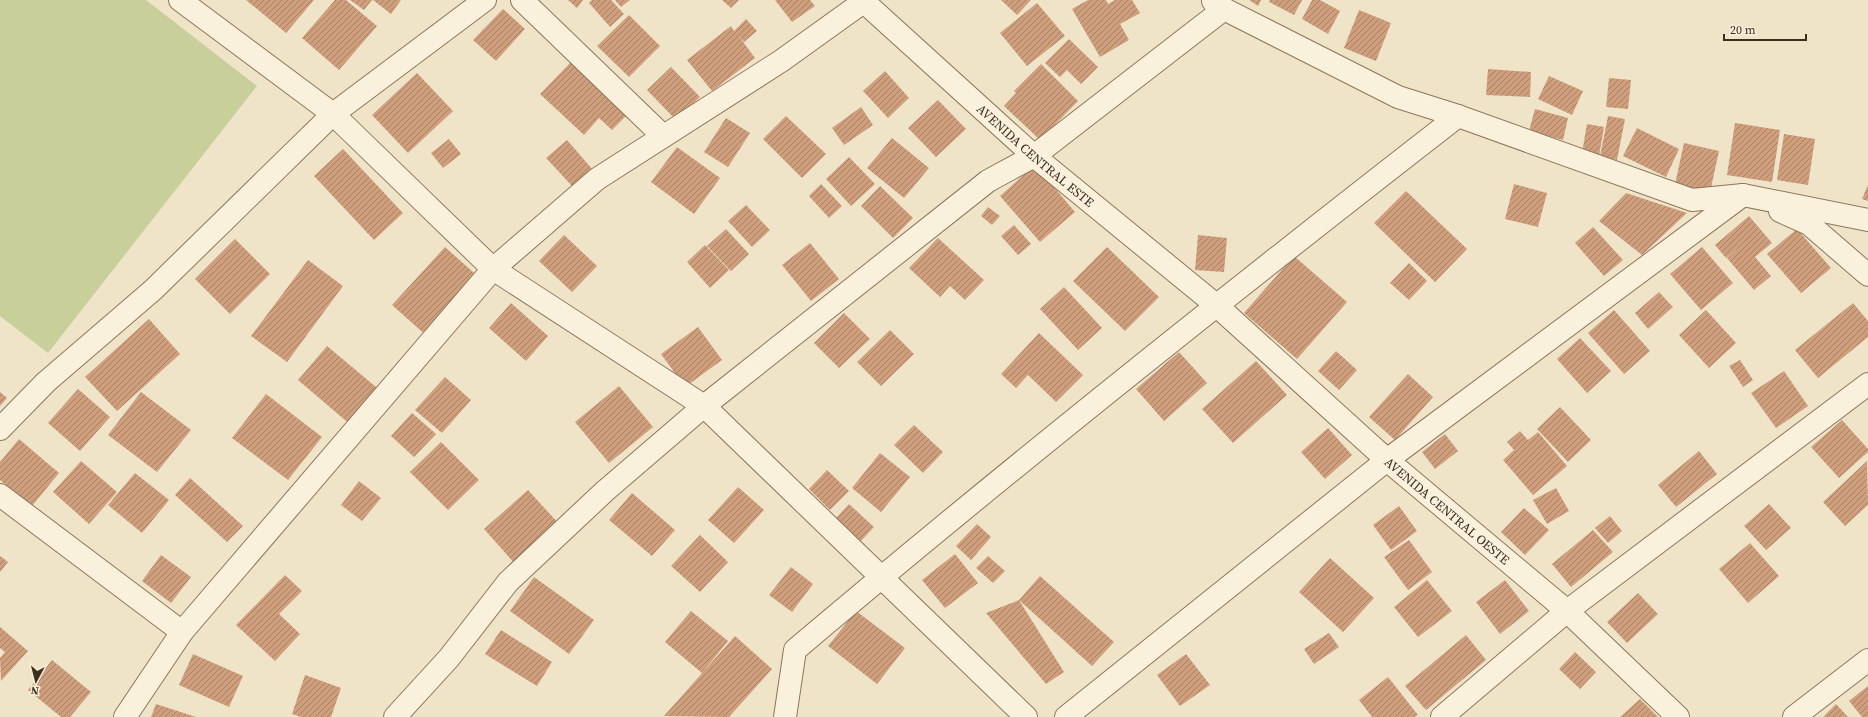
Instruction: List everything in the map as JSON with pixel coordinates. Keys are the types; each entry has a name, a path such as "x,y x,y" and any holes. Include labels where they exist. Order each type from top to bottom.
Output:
{"street":[{"path":"180,0 332,114 493,269 704,406 882,576 1026,717"},
{"path":"0,429 46,382 153,290 332,114 484,0"},
{"path":"522,0 663,136"},
{"path":"124,717 182,632 493,269 597,179 781,62 864,1"},
{"name":"AVENIDA CENTRAL ESTE","path":"864,1 1034,156 1216,305"},
{"path":"395,717 449,658 508,582 605,491 704,406 988,181 1034,156 1218,5 1398,97 1458,116 1692,200 1743,194 1868,220"},
{"path":"785,717 795,650 882,576 1216,305 1458,116"},
{"path":"1743,194 1809,224 1868,275"},
{"path":"1066,717 1387,460 1743,194"},
{"name":"AVENIDA CENTRAL OESTE","path":"1216,305 1387,460 1567,611 1678,717"},
{"path":"1442,717 1567,611 1868,384"},
{"path":"0,495 182,632"},
{"path":"1794,717 1868,660"}],"green space":[{"path":"0,0 146,0 257,86 48,353 0,316"}],"building":[{"path":"246,0 314,0 286,33"},
{"path":"335,0 346,0 377,26 339,70 302,38"},
{"path":"350,0 372,0 364,10"},
{"path":"373,0 401,0 391,14"},
{"path":"568,0 583,0 577,8"},
{"path":"592,0 611,0 624,14 610,27 589,3"},
{"path":"615,0 630,0 621,7"},
{"path":"722,0 739,0 731,8"},
{"path":"775,0 810,0 815,6 792,22"},
{"path":"1001,0 1031,0 1017,15"},
{"path":"1088,0 1106,0 1108,4 1115,0 1132,0 1140,13 1120,24 1129,40 1100,57 1072,9"},
{"path":"1249,0 1261,0 1258,6"},
{"path":"1270,0 1302,0 1294,15 1269,2"},
{"path":"1312,0 1320,0 1340,11 1328,34 1302,19"},
{"path":"1037,3 1065,36 1027,66 1000,33"},
{"path":"503,9 525,29 496,61 473,40"},
{"path":"1359,10 1391,23 1376,61 1344,48"},
{"path":"629,15 660,46 629,77 597,46"},
{"path":"746,19 757,31 744,42 738,35 755,58 712,91 687,60 731,26 734,31"},
{"path":"1069,39 1098,67 1081,84 1067,70 1060,77 1045,63"},
{"path":"571,62 628,114 612,130 599,118 584,135 540,94"},
{"path":"1041,64 1078,101 1040,140 1004,106 1016,93 1014,91"},
{"path":"671,67 700,97 676,120 647,90"},
{"path":"1488,69 1531,72 1530,97 1486,95"},
{"path":"885,71 909,98 888,118 863,91"},
{"path":"417,73 453,111 408,153 372,115"},
{"path":"1549,76 1583,91 1572,115 1538,99"},
{"path":"1609,78 1631,80 1628,109 1606,107"},
{"path":"938,100 966,129 936,157 908,128"},
{"path":"861,107 873,125 844,145 832,128"},
{"path":"1535,109 1568,118 1563,140 1529,131"},
{"path":"786,116 826,154 802,178 763,139"},
{"path":"1608,116 1625,119 1617,160 1600,156"},
{"path":"726,118 750,133 728,167 704,152"},
{"path":"1735,123 1780,130 1772,182 1727,175"},
{"path":"1587,124 1604,127 1599,156 1582,153"},
{"path":"1637,128 1679,149 1666,177 1623,156"},
{"path":"1784,134 1815,139 1808,185 1777,180"},
{"path":"892,138 929,168 904,198 867,168"},
{"path":"449,139 461,154 443,168 431,153"},
{"path":"567,140 593,170 573,187 546,158"},
{"path":"1684,143 1719,151 1710,192 1675,184"},
{"path":"677,147 720,178 694,214 651,182"},
{"path":"343,149 403,213 374,240 314,176"},
{"path":"849,157 875,184 851,206 826,179"},
{"path":"1035,165 1075,212 1040,242 1000,196"},
{"path":"821,184 842,206 829,218 809,196"},
{"path":"1514,184 1547,193 1538,227 1505,219"},
{"path":"1868,185 1868,201 1862,199"},
{"path":"880,186 913,218 893,238 861,206"},
{"path":"1406,191 1467,249 1435,282 1374,223"},
{"path":"1626,193 1687,213 1642,255 1599,221"},
{"path":"746,205 770,230 752,247 728,221"},
{"path":"988,207 1000,216 992,225 981,216"},
{"path":"1749,216 1772,243 1755,257 1771,276 1754,290 1727,258 1744,244 1726,258 1715,245"},
{"path":"1014,225 1031,244 1018,255 1001,236"},
{"path":"1593,227 1623,260 1604,276 1575,243"},
{"path":"726,229 749,254 731,271 707,246"},
{"path":"1797,229 1831,268 1801,293 1767,254"},
{"path":"564,235 597,266 572,292 539,261"},
{"path":"1198,235 1227,238 1224,272 1195,270"},
{"path":"938,238 984,280 965,300 950,286 940,297 909,268"},
{"path":"235,239 270,274 230,314 195,279"},
{"path":"810,243 839,279 811,301 782,265"},
{"path":"705,245 729,270 710,288 687,262"},
{"path":"445,247 482,280 429,338 392,305"},
{"path":"1107,247 1159,297 1125,331 1073,281"},
{"path":"1702,247 1733,283 1701,310 1670,274"},
{"path":"1294,256 1347,302 1297,359 1244,313"},
{"path":"308,260 343,286 287,362 251,336"},
{"path":"1409,263 1427,281 1409,300 1390,283"},
{"path":"1064,287 1102,328 1078,350 1040,309"},
{"path":"1659,292 1673,307 1648,329 1635,313"},
{"path":"511,303 548,336 526,361 489,328"},
{"path":"1853,303 1868,321 1868,337 1818,378 1795,350"},
{"path":"1614,310 1650,351 1624,374 1588,333"},
{"path":"1706,310 1736,343 1709,368 1679,335"},
{"path":"844,313 870,339 839,368 814,343"},
{"path":"149,319 180,354 117,411 85,377"},
{"path":"698,327 722,360 685,387 661,354"},
{"path":"890,330 914,354 881,386 857,362"},
{"path":"1039,333 1083,375 1056,402 1028,375 1016,388 1001,374"},
{"path":"1580,338 1611,371 1587,393 1557,359"},
{"path":"327,346 382,392 352,426 298,380"},
{"path":"1336,351 1357,370 1339,390 1318,371"},
{"path":"1179,352 1207,383 1164,421 1136,389"},
{"path":"1740,360 1753,380 1743,387 1729,366"},
{"path":"1256,361 1287,395 1233,443 1202,409"},
{"path":"1784,371 1808,406 1776,428 1751,393"},
{"path":"1408,374 1433,397 1395,440 1369,417"},
{"path":"445,377 471,400 442,433 415,410"},
{"path":"619,386 653,427 609,463 575,422"},
{"path":"78,389 110,417 80,451 48,423"},
{"path":"0,392 7,398 0,406"},
{"path":"141,392 191,430 157,472 108,435"},
{"path":"266,394 322,437 288,480 232,438"},
{"path":"1560,407 1591,440 1568,462 1537,429"},
{"path":"412,413 436,434 414,457 391,436"},
{"path":"1842,420 1868,449 1868,452 1839,478 1811,447"},
{"path":"914,425 943,452 923,473 894,445"},
{"path":"1328,428 1352,455 1325,479 1301,452"},
{"path":"1520,431 1528,440 1538,432 1567,466 1533,495 1503,460 1514,450 1507,442"},
{"path":"1445,434 1458,451 1435,469 1422,452"},
{"path":"19,439 59,473 32,506 0,480 0,462"},
{"path":"441,442 479,480 448,510 410,472"},
{"path":"1699,451 1717,474 1676,507 1658,485"},
{"path":"880,453 910,477 881,512 852,488"},
{"path":"81,461 117,492 89,524 53,492"},
{"path":"1867,461 1868,505 1845,526 1823,502"},
{"path":"827,470 849,491 830,510 809,489"},
{"path":"135,473 169,500 142,533 108,505"},
{"path":"190,478 243,526 227,542 175,495"},
{"path":"359,481 381,498 362,521 341,505"},
{"path":"738,487 764,510 734,543 708,520"},
{"path":"1556,488 1569,511 1547,524 1533,500"},
{"path":"528,490 560,525 516,565 484,529"},
{"path":"632,493 675,530 652,556 609,520"},
{"path":"849,504 874,527 860,542 835,519"},
{"path":"1769,504 1791,528 1766,550 1744,526"},
{"path":"1399,506 1417,531 1391,550 1373,525"},
{"path":"1524,508 1549,530 1525,555 1501,532"},
{"path":"1610,516 1622,531 1608,543 1595,528"},
{"path":"977,524 991,537 971,560 956,546"},
{"path":"1593,530 1613,552 1571,587 1552,564"},
{"path":"700,535 728,562 700,592 671,566"},
{"path":"1409,540 1432,572 1408,590 1384,557"},
{"path":"1750,543 1779,576 1748,603 1719,569"},
{"path":"955,554 978,583 945,608 922,580"},
{"path":"161,555 191,577 171,603 142,581"},
{"path":"0,556 8,562 0,572"},
{"path":"988,556 1005,571 993,583 976,568"},
{"path":"1330,558 1374,598 1343,632 1299,592"},
{"path":"791,567 813,584 792,612 769,595"},
{"path":"285,575 302,591 279,614 300,634 275,661 236,625"},
{"path":"1040,576 1114,642 1092,666 1019,600"},
{"path":"534,577 594,620 569,654 510,611"},
{"path":"1427,580 1452,611 1418,637 1394,607"},
{"path":"1505,580 1529,611 1500,634 1476,602"},
{"path":"1638,593 1658,614 1627,643 1607,622"},
{"path":"1019,600 1064,672 1046,684 986,613"},
{"path":"691,611 728,641 702,673 665,642"},
{"path":"856,611 905,648 877,684 828,646"},
{"path":"0,627 28,651 1,681 0,658 5,652 0,648"},
{"path":"501,630 552,662 537,686 485,654"},
{"path":"1329,633 1339,647 1314,664 1304,649"},
{"path":"1466,635 1486,660 1426,710 1405,686"},
{"path":"735,636 772,669 729,717 664,716"},
{"path":"1575,652 1596,672 1580,689 1559,669"},
{"path":"193,654 243,676 229,707 179,685"},
{"path":"1186,654 1210,685 1180,706 1157,675"},
{"path":"52,660 91,692 70,717 61,717 28,690"},
{"path":"305,675 341,688 331,717 301,717 292,714"},
{"path":"1388,677 1418,715 1414,717 1372,717 1359,700"},
{"path":"1868,686 1868,717 1862,717 1849,701"},
{"path":"1640,699 1658,717 1620,717"},
{"path":"156,704 196,717 151,717"},
{"path":"1836,704 1848,717 1823,717"}]}
